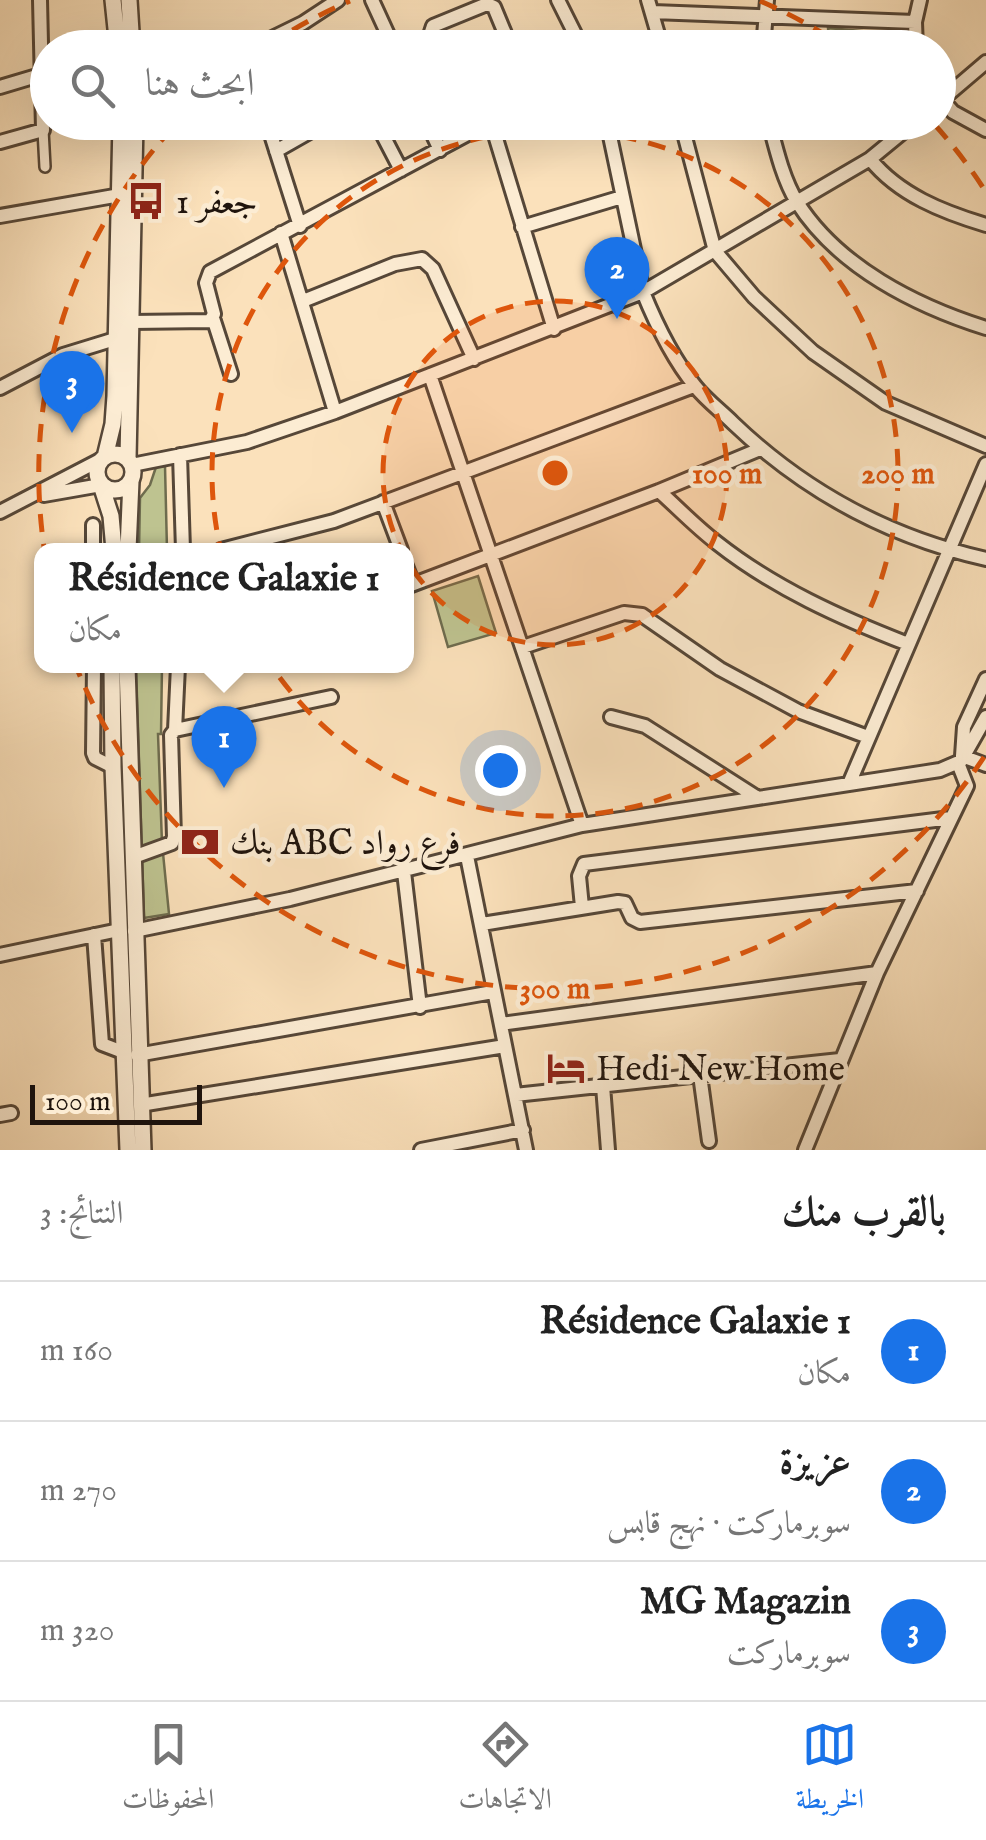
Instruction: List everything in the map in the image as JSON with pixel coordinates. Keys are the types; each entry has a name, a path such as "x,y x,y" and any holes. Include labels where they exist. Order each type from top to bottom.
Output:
{"street":[{"path":"40,0 40,30"},
{"path":"113,0 116,30"},
{"path":"129,0 131,30"},
{"path":"289,30 338,0"},
{"path":"372,0 386,30"},
{"path":"558,0 573,30"},
{"path":"764,30 768,0"},
{"path":"915,30 920,0"},
{"path":"432,30 487,4 494,7 504,30"},
{"path":"651,6 764,18 915,22"},
{"path":"956,87 986,62"},
{"path":"0,88 30,78"},
{"path":"956,114 986,130"},
{"path":"0,142 30,134"},
{"path":"44,140 45,167"},
{"path":"113,543 111,516 96,470 113,424 121,140"},
{"path":"128,543 136,140"},
{"path":"272,140 300,226"},
{"path":"276,152 296,140"},
{"path":"385,140 401,170"},
{"path":"436,140 440,150"},
{"path":"231,374 213,318 206,283 210,272 453,140"},
{"path":"495,140 554,329"},
{"path":"611,140 643,292 694,386 760,449 838,504 893,531 948,551 986,559"},
{"path":"687,140 715,251 786,330 886,403 986,446"},
{"path":"773,140 798,202 832,242 907,298 986,328"},
{"path":"32,498 102,486 118,490 130,468 247,442 335,412 643,292 870,159 893,140"},
{"path":"870,159 886,178 904,190 942,210 986,226"},
{"path":"0,216 120,195"},
{"path":"522,227 622,198"},
{"path":"281,233 335,412"},
{"path":"303,301 395,264 422,259 433,269 474,359"},
{"path":"131,322 202,322 213,318"},
{"path":"2,383 62,355 115,339"},
{"path":"430,375 582,825"},
{"path":"248,543 334,521 694,386"},
{"path":"414,584 760,449"},
{"path":"0,512 103,458 119,454 130,468"},
{"path":"180,455 183,543"},
{"path":"849,784 986,464"},
{"path":"658,491 716,543 766,578 837,616 908,644"},
{"path":"383,502 398,543"},
{"path":"92,524 93,543"},
{"path":"523,647 624,613 642,614 720,669 798,711 868,737"},
{"path":"94,673 93,753 113,767"},
{"path":"112,673 113,767 128,972 128,1150"},
{"path":"126,930 127,673"},
{"path":"139,856 172,843 171,736 175,730 178,673"},
{"path":"805,1150 878,973 968,784 960,760 964,727 986,678"},
{"path":"175,730 332,697"},
{"path":"611,716 645,726 758,798"},
{"path":"960,760 986,717"},
{"path":"0,955 404,872 582,825 920,774 960,760 986,765"},
{"path":"582,907 579,876 584,864 951,818"},
{"path":"467,856 526,1150"},
{"path":"404,872 420,1008"},
{"path":"482,924 622,902 632,918 640,922 916,892"},
{"path":"94,935 102,1044 130,1054 420,1008 494,992"},
{"path":"501,1024 878,973"},
{"path":"140,1105 505,1046"},
{"path":"130,1054 140,1105 142,1150"},
{"path":"515,1095 840,1060"},
{"path":"700,1075 709,1141"},
{"path":"602,1086 608,1150"},
{"path":"421,1150 522,1130"}],"green space":[{"path":"165,466 167,543 139,543 140,498 156,467"},
{"path":"478,576 496,633 448,647 432,591"},
{"path":"136,673 162,673 158,734 169,914 144,918"}],"place":[{"name":"جعفر 1","path":"146,201"},
{"name":"عزيزة","path":"617,319"},
{"name":"MG Magazin","path":"72,433"},
{"name":"Résidence Galaxie 1","path":"224,788"},
{"name":"بنك ABC فرع رواد","path":"200,842"},
{"name":"Hedi New Home","path":"566,1068"}]}
